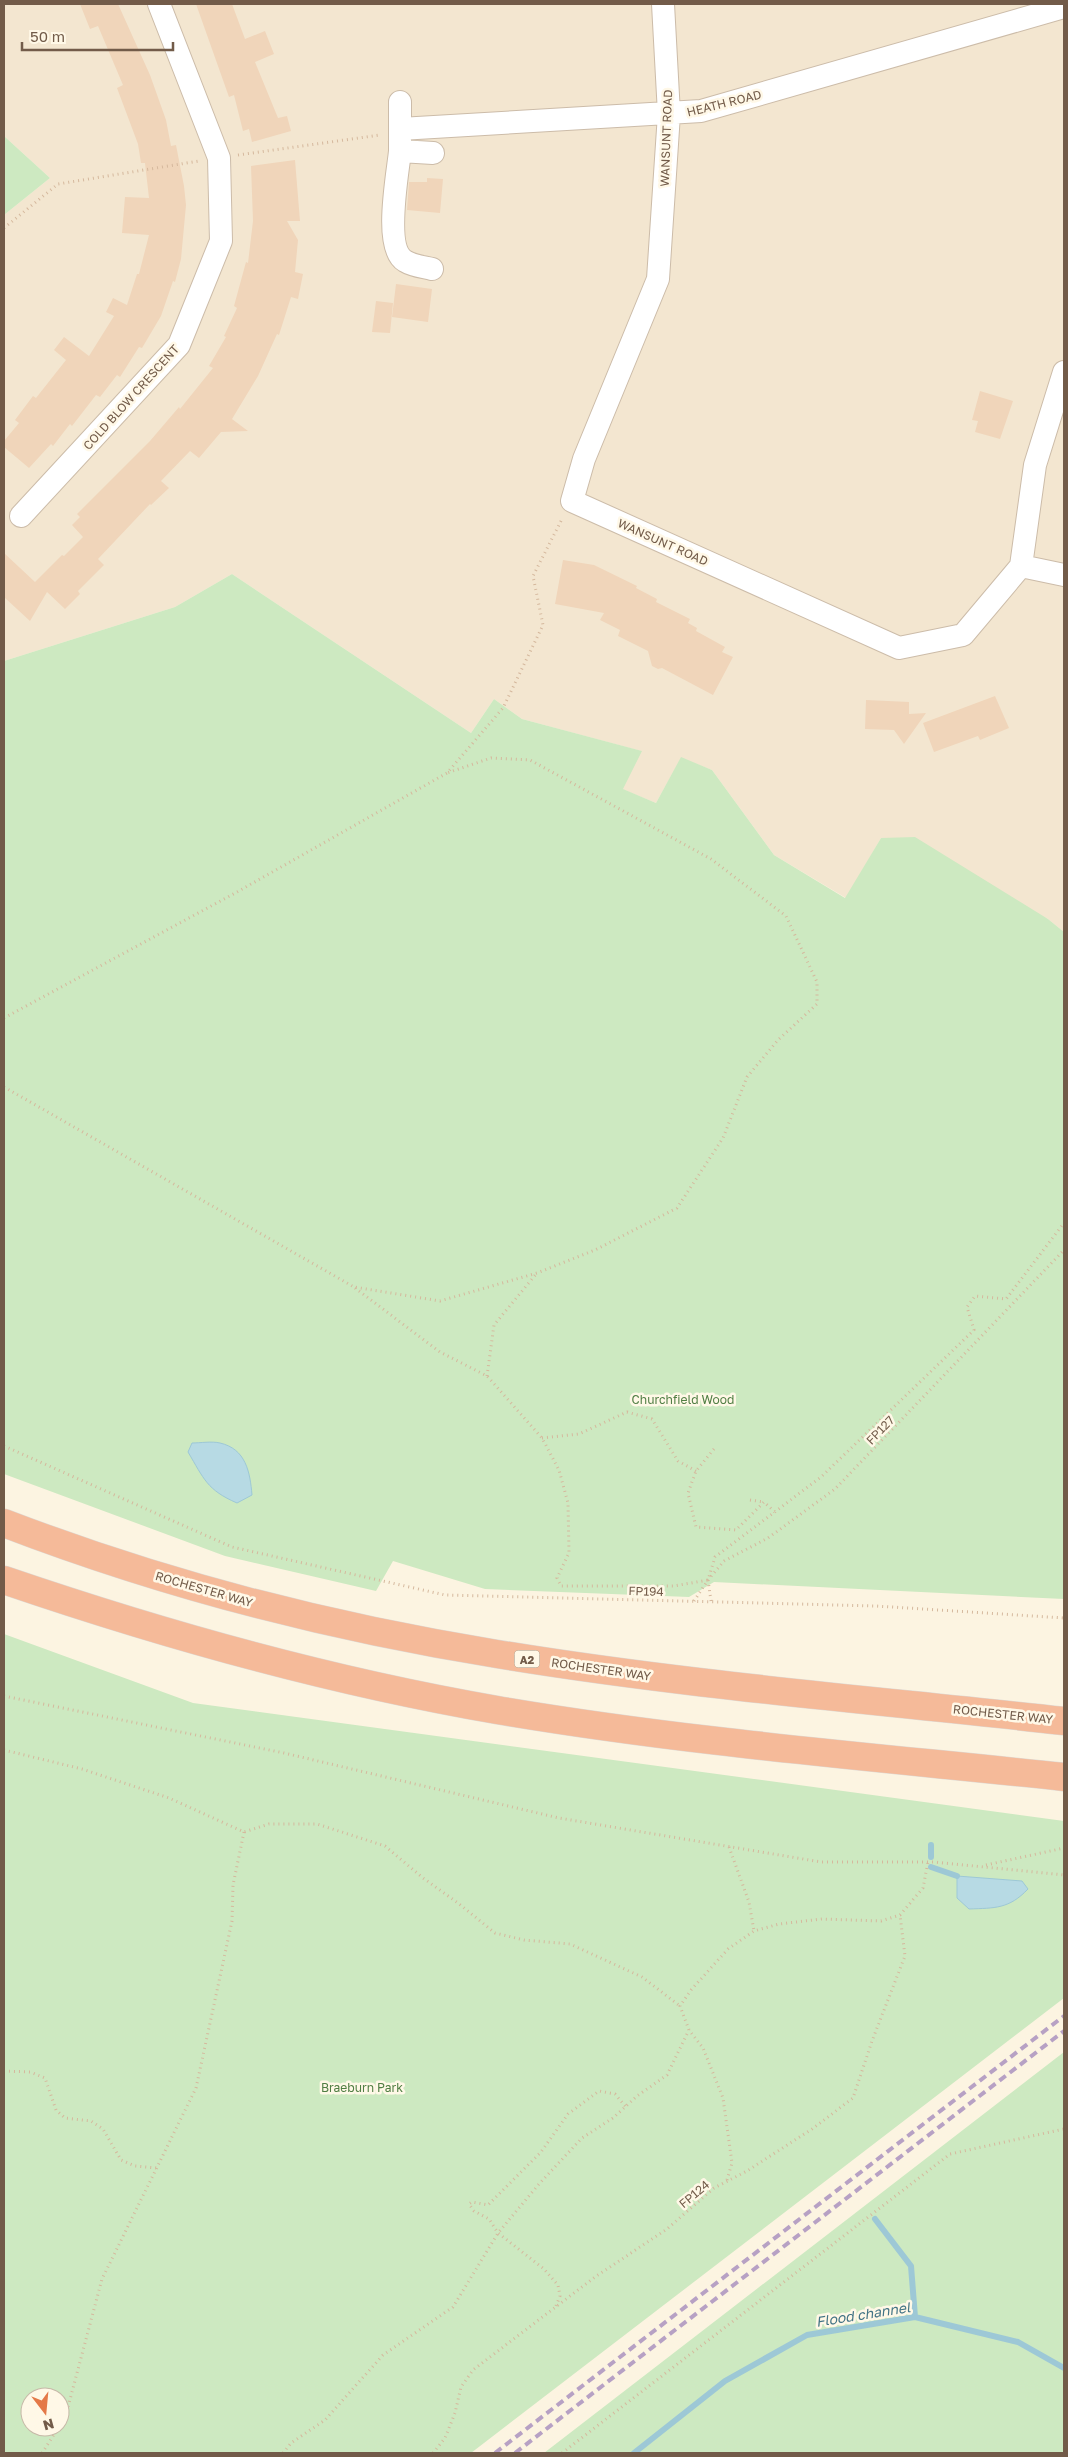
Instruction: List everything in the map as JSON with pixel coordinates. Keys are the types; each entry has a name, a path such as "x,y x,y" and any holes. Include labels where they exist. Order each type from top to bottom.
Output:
{"highway":[{"name":"ROCHESTER WAY","path":"4,1523 82,1553 252,1602 374,1631 459,1647 622,1672 1064,1721"},
{"path":"4,1580 98,1612 228,1651 496,1710 632,1731 1064,1777"}],"street":[{"name":"COLD BLOW CRESCENT","path":"22,516 179,345 221,241 219,158 159,4"},
{"name":"WANSUNT ROAD","path":"663,4 669,114 658,279 584,459 572,501 899,648 963,635 1021,566"},
{"name":"HEATH ROAD","path":"400,129 701,111 1064,7"},
{"path":"400,102 400,151 393,220 395,244 398,254 405,261 432,269"},
{"path":"400,151 432,153"},
{"path":"1064,372 1035,465 1021,566 1064,575"}],"path":[{"path":"4,228 58,184 378,135"},
{"path":"447,773 503,708 544,625 533,576 572,501"},
{"path":"4,1018 237,892 447,773 491,758 530,760 711,859 786,916 817,982 817,1004 778,1040 746,1077 723,1138 677,1208 596,1250 537,1273 440,1301 354,1287"},
{"path":"4,1087 354,1287 440,1352 488,1376 542,1438 559,1470 568,1503 569,1553 557,1578 561,1586 674,1586 708,1580"},
{"path":"712,1601 708,1580 715,1558 822,1476 974,1330 967,1307 975,1296 1006,1299 1064,1223"},
{"name":"FP127","path":"694,1601 708,1580 724,1562 768,1538 835,1489 1064,1250"},
{"path":"488,1376 494,1325 537,1273"},
{"path":"542,1438 579,1434 627,1412 652,1419 678,1461 696,1471"},
{"name":"FP194","path":"4,1446 232,1547 445,1595 876,1606 1064,1618"},
{"path":"714,1448 696,1471 688,1493 696,1527 736,1530 764,1502"},
{"path":"750,1500 764,1502 775,1512"},
{"path":"4,1696 284,1753 559,1818 729,1847 821,1862 928,1862 1064,1875"},
{"path":"4,1750 82,1768 169,1798 244,1832 269,1824 317,1824 350,1833 385,1846 423,1878 495,1933 524,1940 570,1944 642,1977 680,2006 689,2030 703,2048 723,2098 732,2163 727,2180"},
{"path":"70,2399 102,2279 196,2088 232,1921 233,1885 244,1832"},
{"path":"729,1847 748,1902 754,1931"},
{"path":"983,1866 1064,1848"},
{"path":"680,2006 691,1990 728,1949 754,1931 779,1924 822,1919 881,1921 900,1915 923,1888 928,1862"},
{"name":"FP124","path":"433,2453 445,2438 455,2413 461,2387 473,2370 595,2277 667,2229 714,2188 747,2171 804,2134 853,2098 872,2041 905,1956 900,1915"},
{"path":"282,2453 291,2443 325,2420 383,2355 453,2307 498,2233 539,2184 582,2138 614,2118 667,2075 689,2030"},
{"path":"4,2071 30,2072 45,2078 56,2110 65,2118 91,2121 103,2129 122,2160 135,2166 157,2168"},
{"path":"556,2307 560,2296 558,2286 544,2270 498,2233 488,2219 474,2211 470,2204 472,2202 488,2205 541,2152 559,2124 568,2114 598,2091 615,2094 626,2107"},
{"path":"562,2453 950,2154 1064,2129"},
{"path":"42,2453 53,2437"}],"shaded area":[{"path":"4,4 1064,4 1064,932 1048,919 881,838 846,898 774,855 712,770 681,758 656,803 622,789 641,751 522,719 494,699 471,733 232,574 175,607 4,661 4,215 50,178 4,136"}],"green space":[{"path":"4,136 50,178 4,215"},
{"name":"Churchfield Wood","path":"232,574 471,733 494,699 522,719 642,751 623,789 656,803 681,757 712,770 774,855 845,898 881,838 915,837 1048,919 1064,932 1064,1599 714,1582 689,1597 485,1589 393,1561 376,1591 225,1556 4,1474 4,661 175,607"},
{"name":"Braeburn Park","path":"4,1634 193,1703 1064,1821 1064,1998 471,2453 4,2453"},
{"path":"1064,2052 1064,2453 544,2453"}],"water":[{"path":"217,1442 236,1450 248,1470 252,1495 237,1503 219,1493 207,1483 188,1452 192,1443"},
{"path":"957,1876 1022,1881 1028,1889 1008,1904 994,1908 969,1909 957,1898"}],"building":[{"path":"80,4 118,4 150,75 166,120 171,146 176,145 184,186 186,205 181,259 175,282 173,281 161,316 142,348 139,347 120,377 117,375 100,397 96,395 72,426 70,424 53,446 51,444 29,468 4,447 4,441 19,423 15,420 33,396 36,398 66,360 54,350 64,337 89,356 114,316 106,312 113,298 127,305 137,274 139,274 149,235 122,233 125,197 149,198 145,163 141,163 138,144 117,88 123,85 98,26 90,29"},
{"path":"196,4 232,4 245,39 265,31 274,54 255,62 278,118 287,116 291,131 252,142 249,129 243,131 234,95 229,97"},
{"path":"295,160 300,221 287,221 298,240 295,272 303,274 298,299 291,297 279,335 277,334 258,376 232,419 248,431 221,432 199,458 190,451 161,481 169,488 150,504 98,559 104,565 78,591 80,594 65,609 47,592 30,621 4,597 4,553 35,582 83,537 72,525 80,517 77,514 150,441 179,407 180,409 213,368 209,366 226,337 224,336 237,308 234,306 246,262 248,263 253,221 251,166"},
{"path":"427,178 443,179 440,213 407,210 409,182 427,182"},
{"path":"396,284 432,289 428,322 392,317"},
{"path":"376,301 393,303 390,333 372,332"},
{"path":"980,391 1013,401 1000,439 975,432 978,421 972,420"},
{"path":"563,560 594,565 637,586 636,588 657,599 656,602 690,619 688,623 697,628 696,631 725,647 722,652 733,657 713,695 662,668 658,669 652,666 648,651 618,636 620,630 600,620 604,613 555,604"},
{"path":"995,696 1009,728 980,740 978,736 934,752 923,723"},
{"path":"866,700 909,702 909,714 926,713 904,744 894,730 865,729"}],"waterway":[{"path":"931,1845 931,1857"},
{"path":"931,1867 957,1876"},
{"path":"875,2219 911,2266 915,2317"},
{"name":"Flood channel","path":"634,2453 725,2381 807,2335 915,2317 1018,2342 1064,2368"}],"railway":[{"path":"495,2453 1064,2016"},
{"path":"515,2453 1064,2031"}]}
